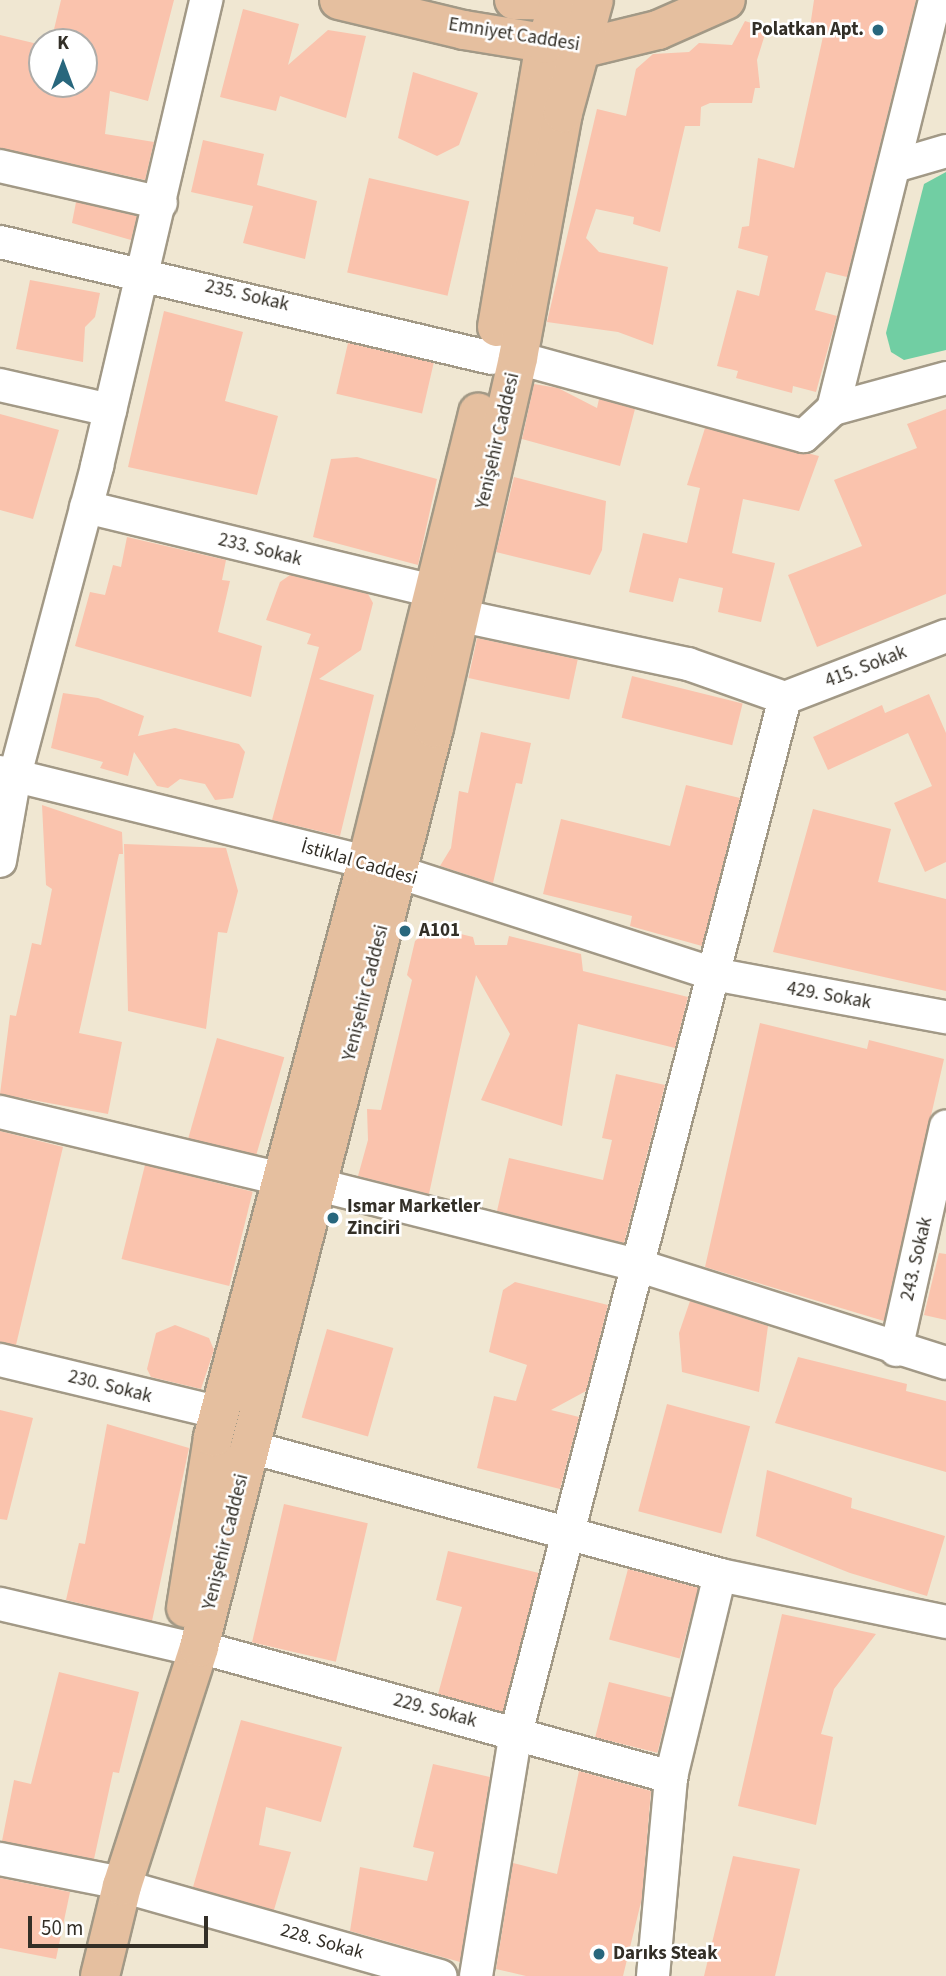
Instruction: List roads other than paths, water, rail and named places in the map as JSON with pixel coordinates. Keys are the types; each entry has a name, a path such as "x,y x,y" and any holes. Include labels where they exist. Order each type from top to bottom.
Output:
{"main road":[{"name":"Emniyet Caddesi","path":"339,0 562,46 658,30 726,0"},
{"name":"Emniyet Caddesi","path":"514,0 580,1"},
{"name":"Yenişehir Caddesi","path":"87,1976 250,1447 300,1182 382,867 505,358 562,46 580,1"},
{"name":"Yenişehir Caddesi","path":"190,1646 220,1413 300,1182"},
{"name":"Yenişehir Caddesi","path":"100,1976 116,1884"}],"street":[{"path":"0,861 8,774 86,507 161,203 206,0"},
{"path":"934,4 946,40"},
{"path":"934,4 832,409 946,379"},
{"path":"895,166 946,150"},
{"path":"0,166 161,203"},
{"name":"235. Sokak","path":"0,242 144,272 505,358 804,436 832,409"},
{"path":"0,385 110,410"},
{"name":"233. Sokak","path":"86,507 445,603 688,664 785,698"},
{"name":"415. Sokak","path":"785,698 946,636"},
{"path":"476,1976 516,1733 785,698"},
{"name":"İstiklal Caddesi","path":"8,774 382,867 713,974"},
{"name":"429. Sokak","path":"713,974 946,1017"},
{"path":"0,1112 637,1265 896,1350 946,1363"},
{"name":"243. Sokak","path":"896,1350 946,1127"},
{"name":"230. Sokak","path":"0,1360 220,1413"},
{"path":"250,1447 720,1575 946,1622"},
{"path":"653,1976 671,1777 720,1575"},
{"name":"229. Sokak","path":"0,1604 190,1646 671,1777"},
{"name":"228. Sokak","path":"0,1859 116,1884 441,1976"}],"place":[{"name":"Polatkan Apt.","path":"878,30"},
{"name":"A101","path":"405,931"},
{"name":"Ismar Marketler Zinciri","path":"333,1218"},
{"name":"Darıks Steak","path":"599,1954"}]}
